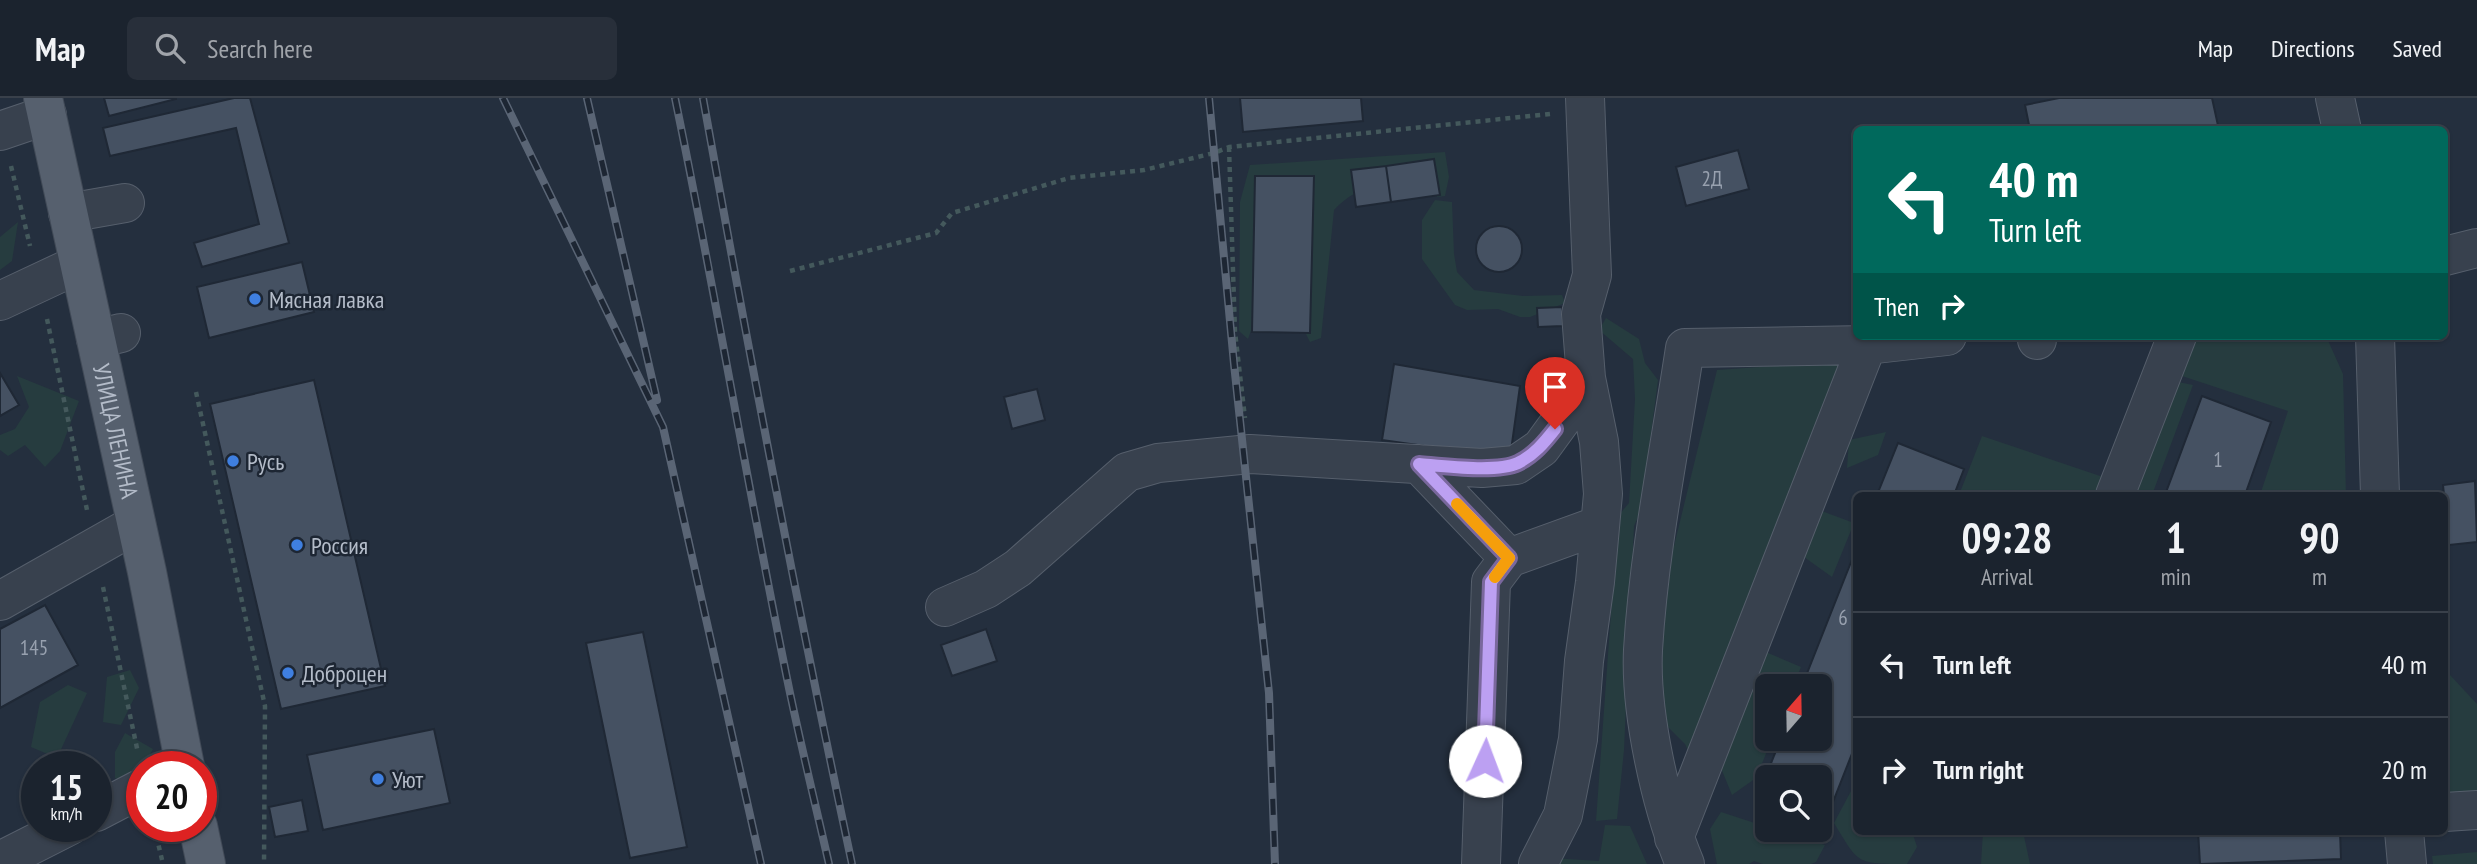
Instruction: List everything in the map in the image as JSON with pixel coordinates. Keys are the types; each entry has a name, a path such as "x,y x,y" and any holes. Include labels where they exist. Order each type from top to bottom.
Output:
{"main road":[{"name":"УЛИЦА ЛЕНИНА","path":"45,106 79,264 108,336 136,524 159,570 181,751"},
{"path":"201,842 206,864"}],"street":[{"path":"2335,98 2341,126"},
{"path":"1538,864 1542,861 1563,815 1578,738 1604,494 1599,442 1586,378 1581,314 1591,275 1585,104"},
{"path":"1,130 45,106"},
{"path":"68,213 125,202"},
{"path":"2448,255 2477,248"},
{"path":"0,301 79,264"},
{"path":"1680,851 1648,728 1643,652 1655,544 1685,348 1867,345 1911,340"},
{"path":"2116,492 2175,340"},
{"path":"2375,340 2380,492"},
{"path":"1680,851 1867,345"},
{"path":"945,607 986,589 1018,568 1127,472 1158,463 1250,454 1482,468 1516,464 1541,447 1568,411 1586,378"},
{"path":"1419,464 1509,558"},
{"path":"0,601 136,524"},
{"path":"1481,864 1491,582 1509,558 1600,525"},
{"path":"112,798 126,785"},
{"path":"2448,812 2477,810"},
{"path":"2404,835 2407,864"},
{"path":"0,861 37,842"}],"path":[{"path":"790,271 936,233 953,213 1069,178 1144,170 1229,147 1585,104"},
{"path":"1,130 39,282 136,751"},
{"path":"1229,147 1235,332 1250,454"},
{"path":"195,392 265,706 264,864"},
{"path":"158,842 163,864"}],"green space":[{"path":"1445,152 1449,177 1445,196 1437,197 1430,163 1366,187 1334,210 1321,338 1310,342 1302,326 1254,322 1248,339 1239,331 1240,202 1250,165"},
{"path":"1435,200 1452,202 1457,272 1474,290 1523,296 1562,295 1565,303 1530,317 1520,317 1498,309 1467,310 1455,305 1422,259 1422,220"},
{"path":"18,222 12,261 0,270 0,237"},
{"path":"1606,318 1639,339 1645,363 1658,380 1645,480 1646,499 1634,526 1624,750 1617,819 1596,821 1618,516 1629,503 1635,399 1633,359 1599,330"},
{"path":"2196,340 2328,340 2343,374 2346,492 2261,492 2288,411 2182,376"},
{"path":"1842,361 1693,761 1685,744 1666,725 1665,708 1659,697 1664,700 1661,651 1670,545 1674,546 1717,370"},
{"path":"17,376 79,401 60,451 45,467 25,445 8,456 0,450 0,435 15,429 29,407"},
{"path":"2153,377 2193,385 2153,492 1960,492 1982,436 2109,479"},
{"path":"1886,432 1878,455 1847,468 1849,440"},
{"path":"1819,510 1853,523 1832,577 1804,557"},
{"path":"1740,641 1801,667 1798,674 1755,674 1755,751 1767,751 1761,765 1755,765 1755,779 1732,795 1716,756"},
{"path":"130,670 139,688 121,725 103,722 107,677"},
{"path":"2450,675 2477,704 2477,794 2448,796"},
{"path":"68,685 87,693 60,751 40,751 31,747 40,702"},
{"path":"125,733 153,749 126,751 126,783 115,778 115,752"},
{"path":"1853,790 1853,835 1913,835 1917,847 1907,864 1868,862 1849,847 1834,823"},
{"path":"1721,812 1755,823 1755,842 1815,842 1825,845 1816,862 1811,864 1763,864 1754,861 1749,864 1717,864 1710,829"},
{"path":"1605,825 1630,826 1647,864 1551,864 1552,858 1599,861"},
{"path":"1983,835 2024,836 2030,864 1981,864"},
{"path":"2477,852 2477,864 2433,864 2432,856"}],"building":[{"path":"104,98 176,98 176,99 109,116"},
{"path":"234,98 250,98 289,243 202,267 194,243 259,224 236,128 110,156 103,128"},
{"path":"1240,98 1361,98 1363,121 1243,132"},
{"path":"2059,98 2212,98 2218,126 2029,126 2025,105"},
{"path":"1738,150 1749,189 1686,206 1676,167"},
{"path":"1434,159 1440,195 1391,202 1386,166"},
{"path":"1386,166 1391,202 1356,207 1351,170"},
{"path":"1255,176 1314,176 1310,333 1252,332"},
{"path":"1499,226 1515,233 1522,249 1515,265 1499,272 1483,265 1476,249 1483,233"},
{"name":"Мясная лавка","path":"302,262 314,312 209,338 197,287"},
{"path":"1562,307 1563,326 1538,327 1537,308"},
{"path":"1394,364 1520,386 1510,458 1382,440"},
{"path":"0,373 19,405 0,416"},
{"name":"Россия","path":"314,380 385,686 281,709 210,404"},
{"path":"1037,389 1045,420 1012,429 1004,397"},
{"path":"2202,396 2271,422 2246,492 2166,492"},
{"path":"1898,443 1964,469 1955,492 1878,492"},
{"path":"2475,481 2477,542 2449,545 2448,492 2444,492 2443,485"},
{"path":"1853,557 1853,751 1832,804 1832,765 1770,765 1776,751 1832,751 1832,674 1807,674"},
{"path":"45,605 78,665 0,708 0,629"},
{"path":"986,629 997,661 952,676 941,645"},
{"path":"643,632 687,847 630,858 586,643"},
{"name":"Уют","path":"434,729 450,803 323,830 307,755"},
{"path":"302,800 308,831 275,837 269,807"},
{"path":"2198,835 2340,835 2341,859 2200,864"}],"railway":[{"path":"503,98 663,427 761,864"},
{"path":"587,98 657,400"},
{"path":"675,98 775,619 829,864"},
{"path":"703,98 774,482 852,864"},
{"path":"1209,98 1269,693 1275,864"}],"slow traffic":[{"path":"1457,504 1509,558 1495,577"}],"place":[{"name":"Мясная лавка","path":"255,299"},
{"name":"Русь","path":"233,461"},
{"name":"Россия","path":"297,545"},
{"name":"Доброцен","path":"288,673"},
{"name":"Уют","path":"378,779"}],"route":[{"path":"1485,761 1491,582 1509,558 1419,464 1482,468 1516,464 1541,447 1555,429"}]}
